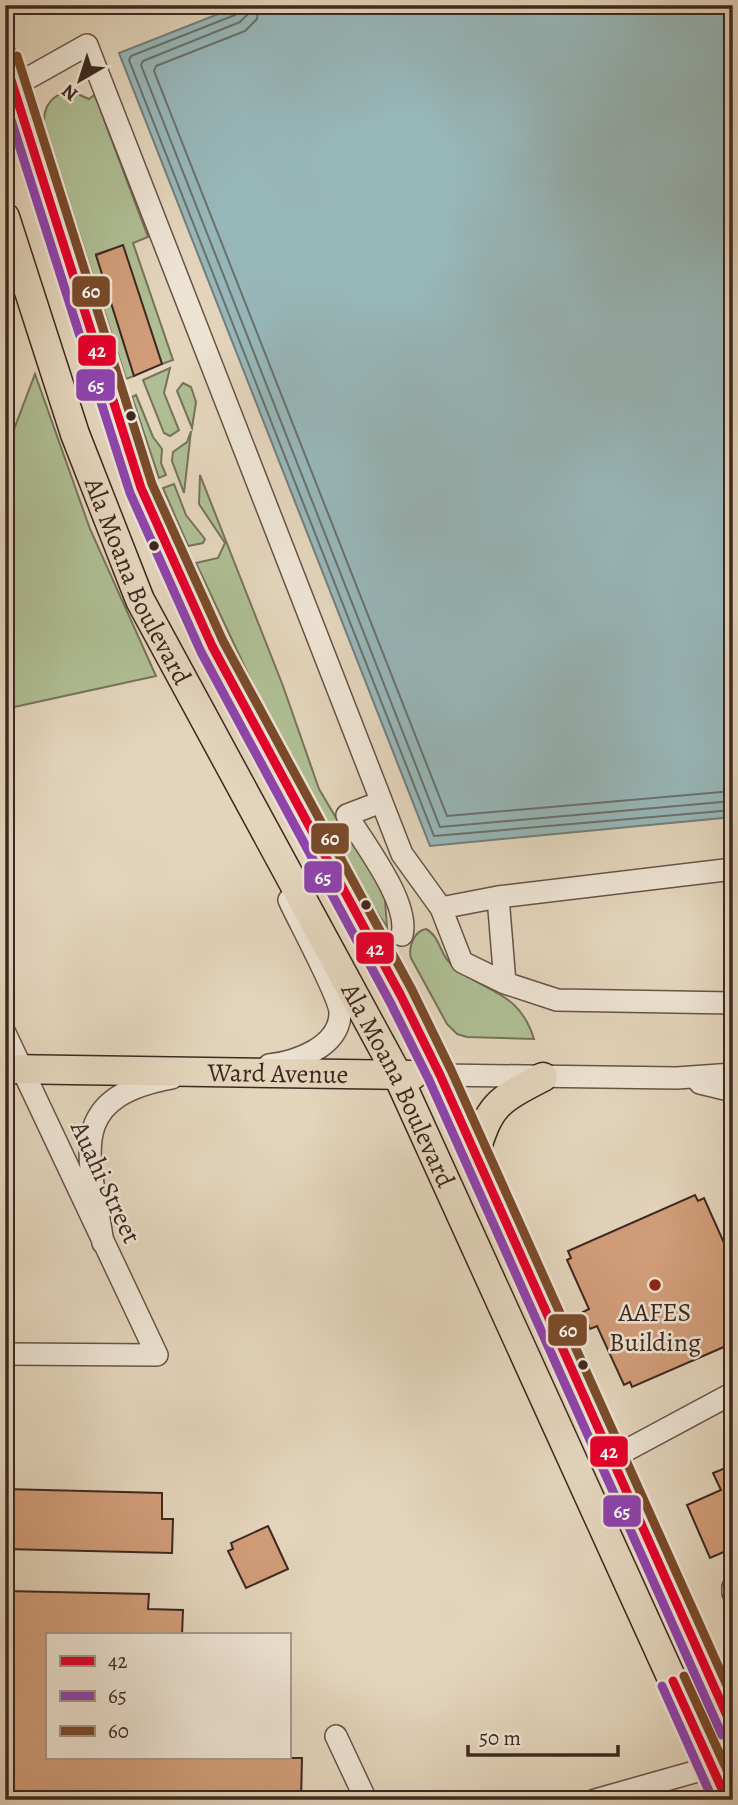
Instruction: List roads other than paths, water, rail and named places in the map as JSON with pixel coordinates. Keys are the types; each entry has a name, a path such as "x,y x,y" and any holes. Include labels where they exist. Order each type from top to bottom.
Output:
{"main road":[{"name":"Ala Moana Boulevard","path":"8,81 141,488 212,646 401,996 440,1075 733,1730"},
{"name":"Ala Moana Boulevard","path":"5,217 75,434 140,600 397,1074 722,1764 727,1800"},
{"name":"Ward Avenue","path":"13,1069 440,1075"},
{"path":"475,1154 486,1117 509,1094 543,1076"}],"street":[{"path":"8,81 87,46 381,802 406,863 441,908 462,962 505,983 557,1000 733,1003"},
{"path":"103,1243 90,1153 90,1133 94,1120 119,1097 144,1086 177,1077 278,1064 304,1056 330,1038 340,1013 335,995 284,890 235,776"},
{"path":"381,802 347,815 399,906 404,924 402,935"},
{"path":"441,908 498,898 733,869"},
{"path":"498,898 505,983"},
{"name":"Auahi Street","path":"5,1033 13,1069 103,1243 157,1355 5,1354"},
{"name":"Ward Avenue","path":"440,1075 677,1078 733,1074"},
{"name":"Ward Avenue","path":"677,1078 733,1091"},
{"path":"612,1458 733,1393"},
{"path":"733,1587 733,1594"},
{"path":"336,1736 366,1800"},
{"path":"594,1800 722,1764"}],"water":[{"path":"241,5 733,5 733,817 430,846 119,53"}],"place":[{"name":"AAFES Building","path":"655,1285"}]}
